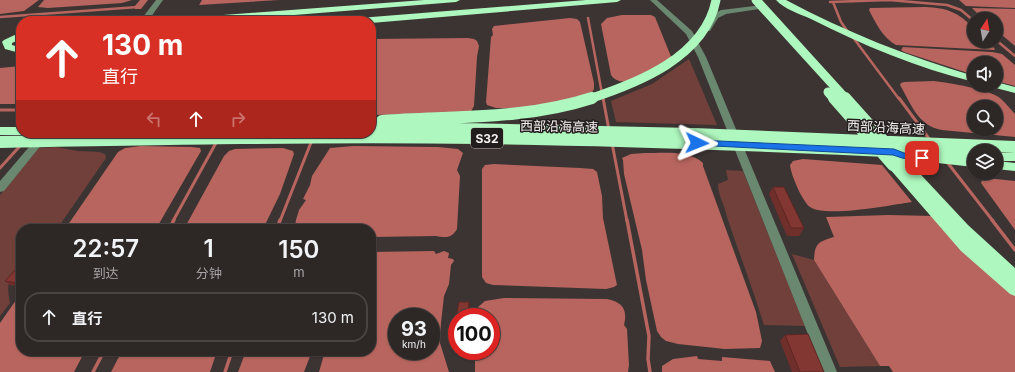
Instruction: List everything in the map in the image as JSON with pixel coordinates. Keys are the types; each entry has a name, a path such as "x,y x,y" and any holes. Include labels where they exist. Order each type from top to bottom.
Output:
{"highway":[{"path":"246,16 456,0"},
{"path":"376,20 617,0"},
{"path":"376,121 526,113 564,106 600,96 632,84 662,69 684,53 698,40 709,24 715,9 716,0"},
{"path":"746,0 946,227 989,268 1015,290"},
{"path":"756,0 963,230 1015,277"},
{"path":"780,0 812,18 855,37 904,57 967,77"},
{"path":"0,35 16,34"},
{"path":"16,37 7,42 8,46 16,48"},
{"path":"0,50 16,49"},
{"path":"1003,87 1015,90"},
{"name":"西部沿海高速","path":"376,127 834,138 1015,147"},
{"path":"0,131 16,131"},
{"name":"西部沿海高速","path":"0,142 164,139 478,138 665,142 967,156"},
{"path":"894,152 912,157 967,162"},
{"path":"1003,157 1015,158"},
{"path":"1003,166 1015,167"}],"street":[{"path":"148,16 160,0"},
{"path":"653,0 668,12 689,33 702,57 830,372"},
{"path":"696,46 719,14 732,10 763,7"},
{"path":"0,188 42,138"}],"shaded area":[{"path":"0,0 39,0 24,11 0,14"},
{"path":"44,0 132,0 122,3 48,8 38,7"},
{"path":"202,0 279,0 199,5"},
{"path":"959,0 1015,0 1015,8 966,6"},
{"path":"870,8 940,8 952,12 967,22 967,48 995,49 994,50 896,45 883,34 869,10"},
{"path":"972,8 1015,9 1015,46 1003,36 1003,12 976,12"},
{"path":"622,15 651,15 655,17 672,59 642,77 624,82 617,80 611,75 601,24 607,18"},
{"path":"570,18 577,19 580,22 594,83 594,89 591,94 532,108 496,108 487,105 491,37 493,35 492,29 494,26"},
{"path":"468,38 477,41 479,46 474,106 470,113 376,115 376,39"},
{"path":"903,47 992,52 1002,54 1015,65 1015,86 1003,83 1003,56 967,56 967,73 901,50"},
{"path":"689,59 717,125 616,122 611,101 652,84"},
{"path":"16,66 16,104 0,104 0,68"},
{"path":"941,82 967,87 967,92 987,92 1002,100 967,100 967,132 942,130 934,128 921,119 912,107 900,85 901,83"},
{"path":"1003,101 1015,114 1015,137 1003,136"},
{"path":"141,146 192,147 200,148 201,151 159,224 68,224 118,152 125,148"},
{"path":"353,146 438,147 458,149 463,153 457,170 460,176 457,229 451,236 446,237 376,237 376,224 295,224 299,210 306,200 303,199 310,185 312,176 330,148"},
{"path":"56,147 78,151 99,152 105,154 106,158 60,224 16,224 16,272 10,280 8,288 10,303 0,316 0,195 39,148"},
{"path":"283,148 293,151 294,154 280,194 265,224 187,224 224,156 229,151 235,149"},
{"path":"631,154 684,154 698,159 703,163 756,312 762,341 760,348 725,349 678,344 666,341 657,331 646,280 642,250 624,174 622,158"},
{"path":"803,159 882,165 912,202 843,211 818,210 810,207 797,188 790,165 793,161"},
{"path":"494,164 593,169 597,172 602,196 603,218 617,285 606,289 493,285 486,283 482,277 482,169 485,165"},
{"path":"726,170 743,171 805,326 764,325 719,193 718,184 728,180"},
{"path":"982,180 1015,181 1015,230 981,183"},
{"path":"888,215 934,216 1015,290 1015,372 893,372 889,366 880,366 814,260 815,250 818,244 824,240 834,237 826,217"},
{"path":"434,251 436,254 444,251 449,253 448,258 453,259 454,261 451,265 449,284 444,296 440,343 449,372 319,372 324,356 376,356 376,252"},
{"path":"792,254 814,260 880,366 840,367"},
{"path":"504,298 607,299 617,302 623,307 625,315 624,325 627,329 628,372 475,372 475,360 500,360 500,308 478,308 485,301"},
{"path":"16,300 16,356 82,356 74,372 0,372 0,323"},
{"path":"119,356 215,356 210,372 111,372"},
{"path":"244,356 310,356 304,372 238,372"},
{"path":"697,356 698,359 722,361 722,357 770,361 775,372 662,372 662,366 673,359"}],"building":[{"path":"773,187 784,187 804,228 791,228"},
{"path":"16,269 16,283 5,281"},
{"path":"459,302 469,302 468,308 458,308"},
{"path":"808,334 824,372 800,372 785,335"}],"waterway":[{"path":"138,7 144,0"},
{"path":"830,2 889,0 947,5 961,10 967,15"},
{"path":"833,2 841,22 848,32"},
{"path":"0,17 138,7"},
{"path":"588,18 603,99"},
{"path":"852,36 899,99"},
{"path":"1003,46 1015,56"},
{"path":"603,98 609,130"},
{"path":"899,98 930,140"},
{"path":"0,110 16,110"},
{"path":"280,221 312,140"},
{"path":"173,221 217,141"},
{"path":"612,143 627,221"},
{"path":"0,168 20,146"},
{"path":"947,162 993,221"},
{"path":"172,224 174,220"},
{"path":"279,224 280,220"},
{"path":"627,220 649,336 648,359 650,372"},
{"path":"992,220 1015,250"},
{"path":"93,372 101,356"},
{"path":"225,372 230,356"}],"route":[{"path":"697,143 894,152 902,155 922,158"}]}
